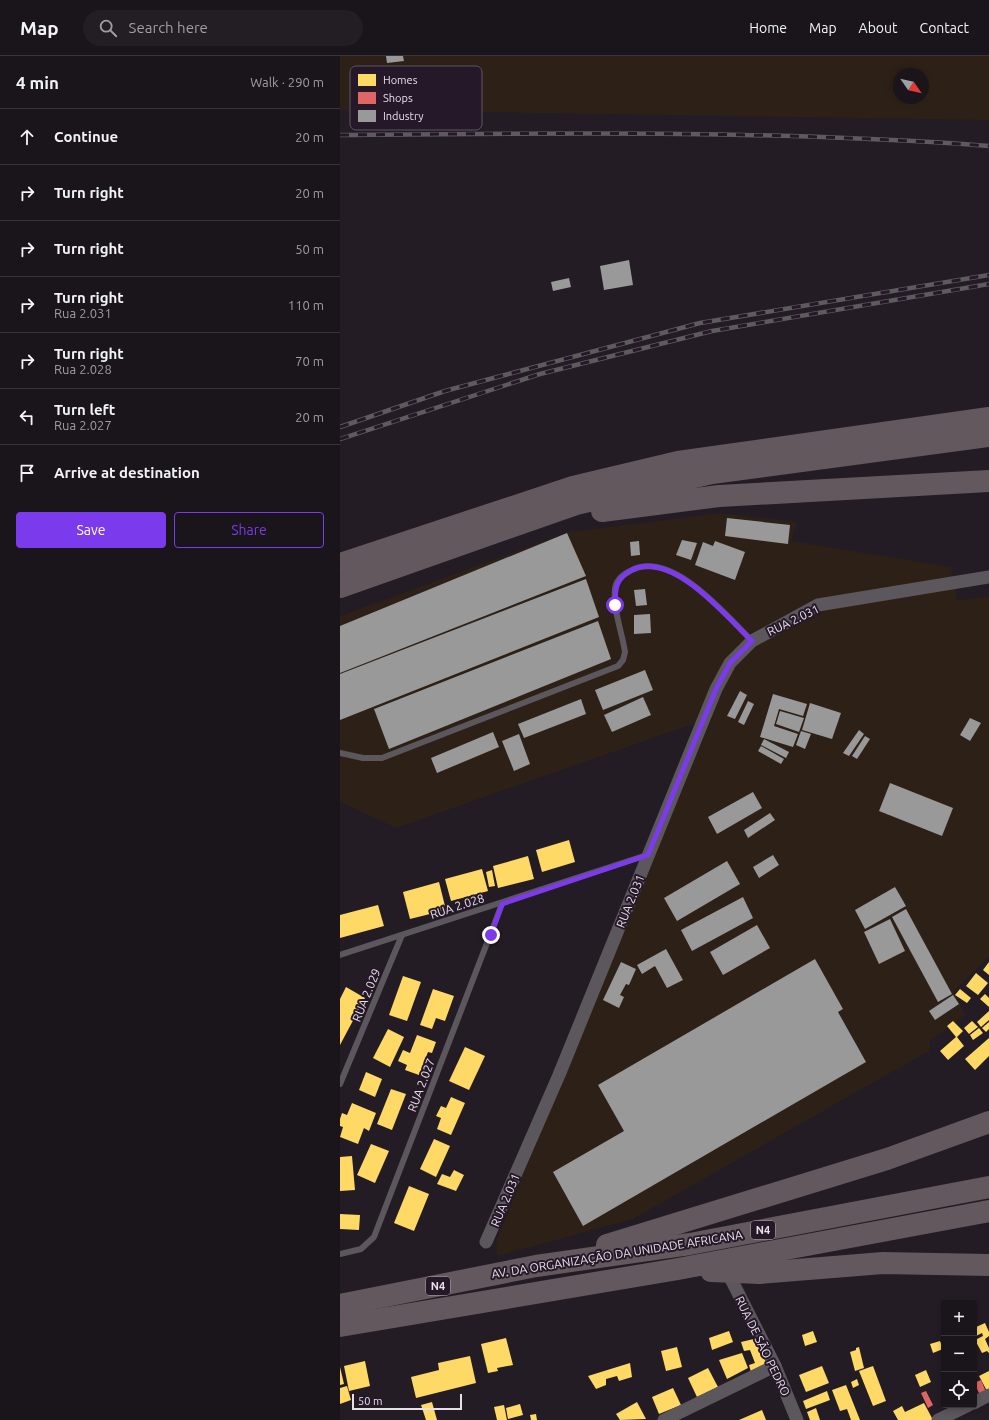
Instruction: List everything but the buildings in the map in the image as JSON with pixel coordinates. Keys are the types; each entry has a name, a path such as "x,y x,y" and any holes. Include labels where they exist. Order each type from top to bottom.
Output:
{"highway":[{"path":"340,564 573,487 678,462 989,418"},
{"path":"340,587 576,504 712,473 989,436"},
{"path":"470,541 588,513 719,496 989,481"},
{"path":"536,1266 887,1159 989,1122"},
{"name":"AV. DA ORGANIZAÇÃO DA UNIDADE AFRICANA","path":"340,1305 536,1266 690,1244 989,1187"},
{"name":"AV. DA ORGANIZAÇÃO DA UNIDADE AFRICANA","path":"340,1326 678,1269 989,1211"},
{"path":"678,1269 728,1273 760,1273 883,1263 989,1265"}],"street":[{"name":"RUA 2.031","path":"486,1242 559,1075 716,689 730,663 752,641 818,606 989,577"},
{"name":"RUA DE SÃO PEDRO","path":"728,1273 775,1366 797,1420"},
{"path":"664,1420 775,1366"},
{"path":"977,1401 989,1395"},
{"path":"938,1420 963,1408"}],"lane":[{"path":"340,753 364,758 382,758 618,666 623,660 625,652 615,605 615,589 617,582 624,574 641,566 659,568 680,576 699,589 752,641"},
{"name":"RUA 2.028","path":"340,955 502,904 648,855"},
{"name":"RUA 2.027","path":"340,1254 361,1249 374,1237 502,904"},
{"name":"RUA 2.029","path":"340,1084 402,936"}],"shaded area":[{"path":"340,56 989,56 989,120 482,112 482,66 350,66 350,110 340,110"},
{"path":"719,513 797,522 791,541 951,567 957,600 989,597 989,957 954,991 965,1015 930,1041 929,1051 633,1219 497,1256 496,1242 654,853 713,717 396,828 340,802 340,616 569,532"}],"railway":[{"path":"340,135 583,133 746,135 827,137 989,146"},
{"path":"340,427 445,391 700,323 989,275"},
{"path":"340,439 540,374 712,331 989,284"}],"route":[{"path":"491,935 502,904 648,855 716,689 730,663 752,641 699,589 680,576 659,568 641,566 624,574 617,582 615,589 615,605"}]}
